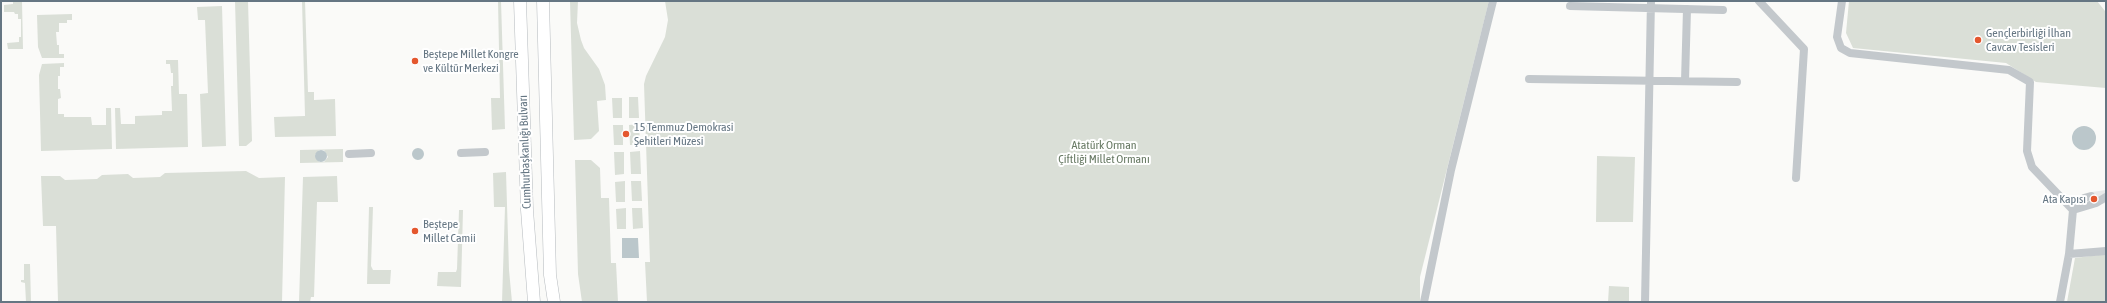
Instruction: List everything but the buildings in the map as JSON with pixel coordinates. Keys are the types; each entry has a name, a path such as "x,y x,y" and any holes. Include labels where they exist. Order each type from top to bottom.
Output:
{"main road":[{"name":"Cumhurbaşkanlığı Bulvarı","path":"520,1 527,210 534,302"},
{"name":"Cumhurbaşkanlığı Bulvarı","path":"543,1 550,275 554,302"}],"street":[{"path":"1424,302 1452,170 1492,1"},
{"path":"1759,1 1804,49 1796,178"},
{"path":"1842,1 1837,37 1841,48 1850,53 2009,70 2030,82 2027,151 2032,167 2073,210 2069,254 2060,302"},
{"path":"1570,6 1650,5 1687,9 1723,10"},
{"path":"1645,302 1650,81 1650,5"},
{"path":"1685,81 1687,9"},
{"path":"1529,78 1737,82"},
{"path":"461,153 485,152"},
{"path":"349,154 371,153"},
{"path":"2073,210 2106,196"},
{"path":"2069,254 2106,251"}],"shaded area":[{"path":"2084,126 2092,130 2096,138 2092,146 2084,150 2076,146 2072,138 2076,130"},
{"path":"416,148 420,148 424,154 420,160 416,160 412,156 412,152"},
{"path":"319,150 323,150 327,156 323,162 319,162 315,158 315,154"},
{"path":"2106,190 2106,203 2095,205 2092,192"},
{"path":"622,238 638,238 639,258 622,258"}],"green space":[{"path":"13,1 22,1 23,49 8,49 7,43 19,42 19,37 21,37 21,19 18,19 18,14 15,14 14,12 4,12 4,5 13,4"},
{"path":"235,1 248,1 252,141 246,146 239,146"},
{"path":"302,1 305,1 308,92 314,92 314,100 335,99 336,136 275,137 274,117 305,116"},
{"path":"498,1 501,1 505,129 492,130 491,98 500,98"},
{"path":"570,1 578,1 577,23 581,40 584,48 599,69 605,85 606,100 597,101 599,131 591,139 574,140"},
{"name":"Atatürk Orman Çiftliği Millet Ormanı","path":"665,1 1489,1 1420,277 1420,302 647,302 645,262 650,262 644,84 646,76 665,37 668,20"},
{"name":"Gençlerbirliği İlhan Cavcav Tesisleri","path":"1849,1 2097,1 2105,11 2106,17 2106,88 2036,82 2006,63 1853,48 1846,33"},
{"path":"222,6 226,146 202,147 200,94 208,93 205,20 198,20 197,7"},
{"path":"72,14 72,20 67,20 67,23 59,23 59,32 56,32 57,45 59,45 59,54 64,54 64,58 42,58 38,47 37,15"},
{"path":"166,60 178,60 179,94 187,94 188,147 116,149 115,108 120,108 121,124 135,124 135,116 162,115 162,111 172,111 171,86 173,86 173,73 171,73 170,64 166,64"},
{"path":"64,63 64,67 60,67 60,76 58,76 58,89 60,89 61,98 58,99 58,114 64,114 64,117 91,117 92,125 106,125 106,108 111,108 112,149 41,151 39,75 42,64"},
{"path":"629,97 638,97 639,118 629,118"},
{"path":"612,98 622,98 622,118 613,118"},
{"path":"639,124 640,145 630,145 629,125"},
{"path":"613,125 623,125 623,145 614,145"},
{"path":"343,149 343,162 300,163 300,150","holes":["319,150 324,150 328,157 324,162 319,162 315,155"]},
{"path":"640,151 641,174 631,174 630,152"},
{"path":"614,152 624,152 624,174 615,175"},
{"path":"1597,156 1635,157 1633,222 1596,222"},
{"path":"575,160 591,160 600,168 601,198 609,198 611,263 616,263 618,302 582,302 578,274"},
{"path":"246,171 259,178 285,177 282,302 58,302 56,226 43,226 41,176 60,176 65,180 97,179 102,175 128,174 133,178 160,177 165,173"},
{"path":"506,172 509,270 512,302 502,302 505,207 494,207 493,173"},
{"path":"337,176 338,202 317,202 314,297 311,297 310,302 299,302 303,177"},
{"path":"625,181 625,202 616,202 615,182"},
{"path":"631,181 641,181 642,201 632,201"},
{"path":"369,207 373,207 371,266 373,270 391,270 390,284 367,284"},
{"path":"626,208 626,229 617,229 616,209"},
{"path":"632,208 642,208 643,228 633,229"},
{"path":"459,210 463,210 461,287 437,286 438,272 456,272 457,269"},
{"path":"2106,254 2106,302 2067,302 2075,258"},
{"path":"24,264 30,264 31,302 26,302 25,283 21,282 21,280 24,280"},
{"path":"1609,286 1629,287 1629,302 1608,302"}],"place":[{"name":"Gençlerbirliği İlhan Cavcav Tesisleri","path":"1978,40"},
{"name":"Beştepe Millet Kongre ve Kültür Merkezi","path":"415,61"},
{"name":"15 Temmuz Demokrasi Şehitleri Müzesi","path":"626,134"},
{"name":"Ata Kapısı","path":"2094,199"},
{"name":"Beştepe Millet Camii","path":"415,231"}]}
